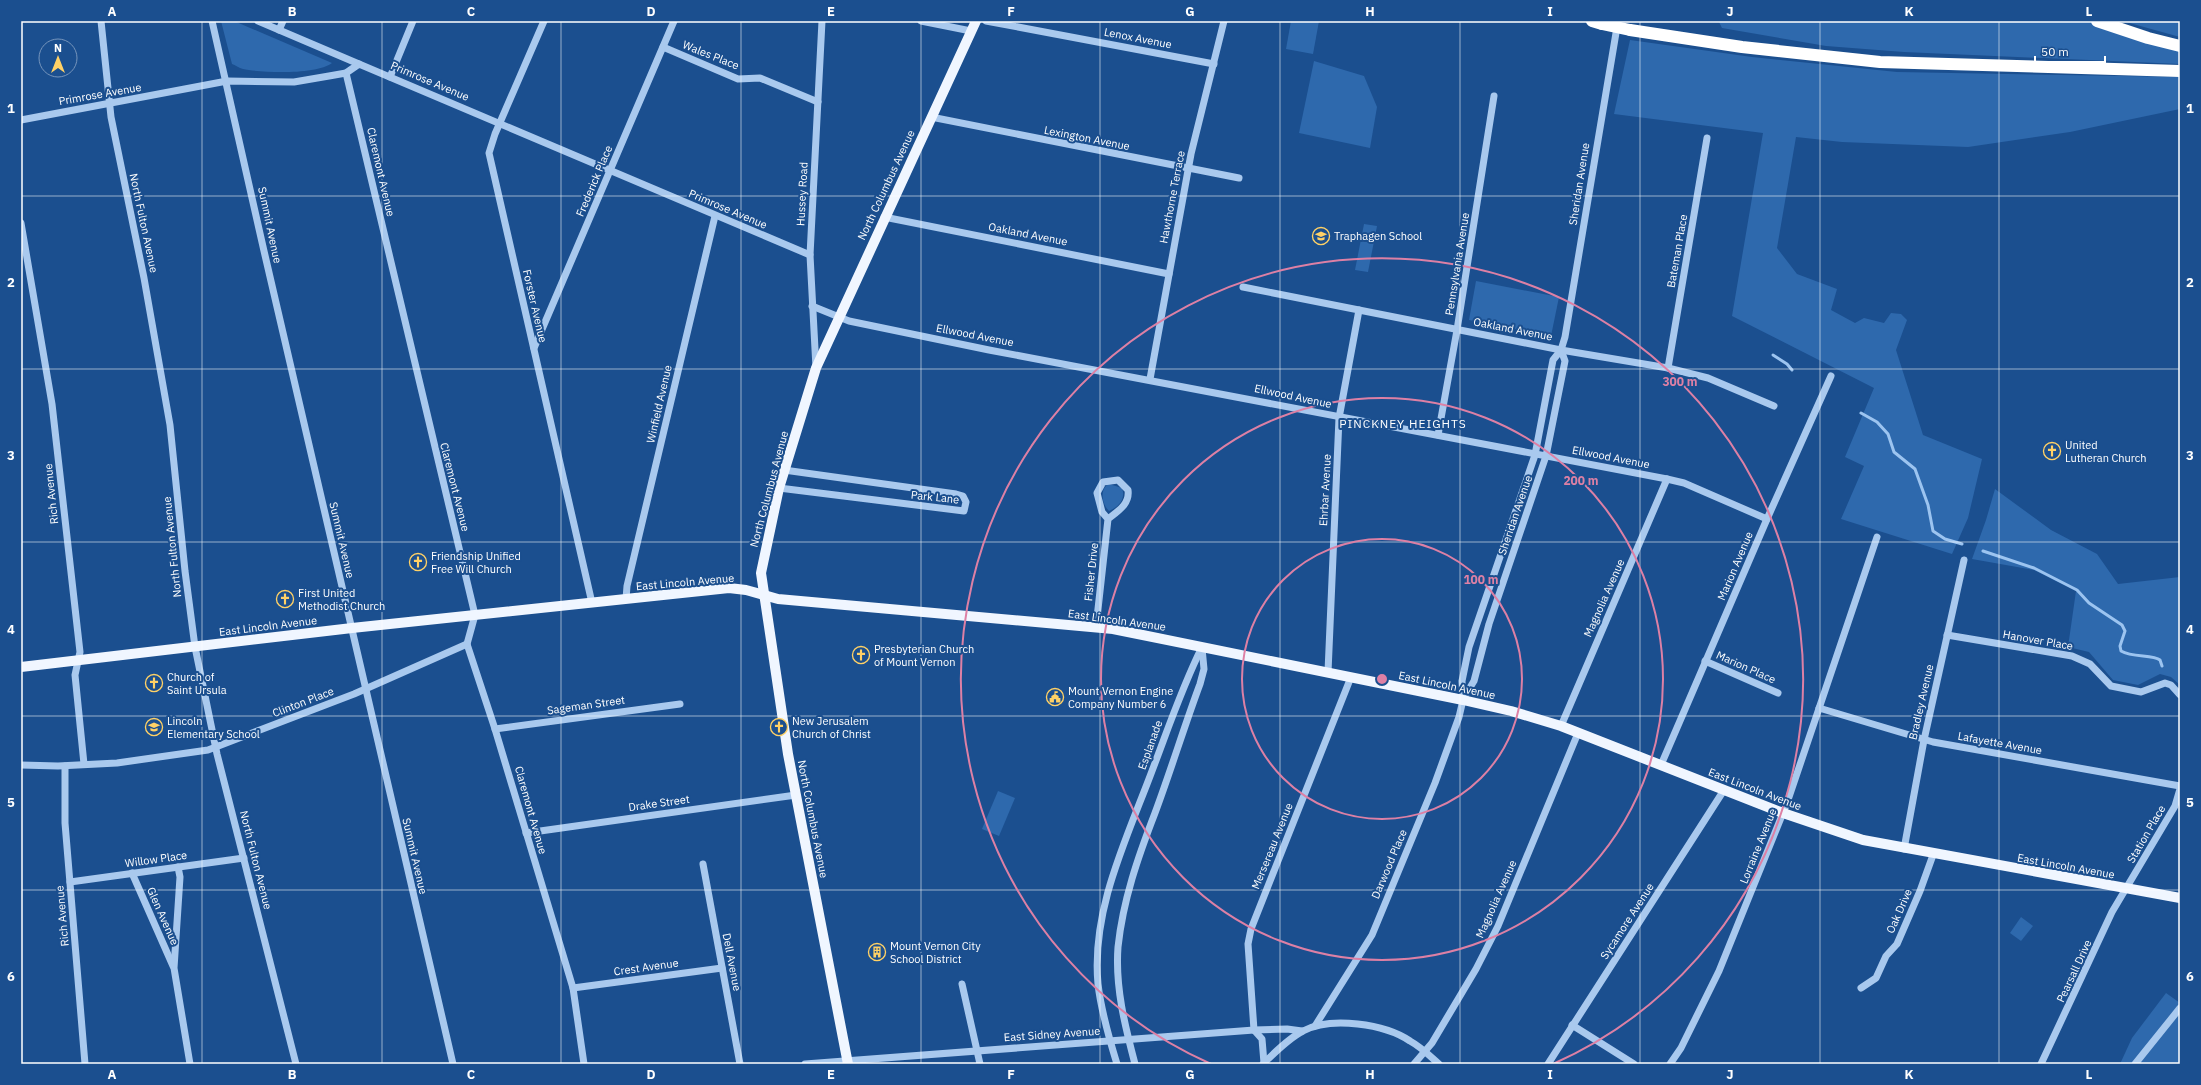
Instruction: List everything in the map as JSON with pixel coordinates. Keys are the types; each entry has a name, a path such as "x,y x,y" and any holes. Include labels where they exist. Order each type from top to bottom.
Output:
{"highway":[{"path":"2098,21 2148,38 2180,46"},
{"path":"1597,22 1630,30 1742,47 1880,62 2180,71"}],"main road":[{"name":"North Columbus Avenue","path":"848,1062 796,795 763,595 761,573 767,538 779,488 816,368 884,217 976,21"},
{"name":"East Lincoln Avenue","path":"21,667 352,628 729,588 778,599 1096,627 1328,672 1511,711 1561,726 1838,833 1933,855 2180,898"}],"street":[{"name":"North Fulton Avenue","path":"101,21 110,104 144,278 170,425 185,571 196,647 216,747 296,1064"},
{"name":"Summit Avenue","path":"212,21 453,1064"},
{"path":"258,21 359,64"},
{"path":"280,30 283,21"},
{"path":"390,77 413,21"},
{"name":"Forster Avenue","path":"544,21 500,123 489,153 592,603"},
{"name":"Frederick Place","path":"534,348 674,21"},
{"name":"Hussey Road","path":"816,368 810,255 822,21"},
{"path":"921,21 971,31"},
{"name":"Lenox Avenue","path":"986,21 1214,64"},
{"name":"Hawthorne Terrace","path":"1150,379 1188,169 1224,21"},
{"name":"Sheridan Avenue","path":"1463,700 1462,681 1469,647 1535,455 1553,360 1561,350 1565,337 1618,21"},
{"name":"Wales Place","path":"663,47 738,79 760,78 818,102"},
{"name":"Primrose Avenue","path":"21,120 227,81 294,82 346,73 359,64 810,255"},
{"name":"Claremont Avenue","path":"346,73 475,615 467,644 496,729 573,988 584,1064"},
{"name":"Pennsylvania Avenue","path":"1438,435 1457,330 1494,96"},
{"name":"Lexington Avenue","path":"931,118 1239,178"},
{"name":"Bateman Place","path":"1668,368 1707,138"},
{"name":"Winfield Avenue","path":"626,599 627,586 715,216"},
{"name":"Oakland Avenue","path":"884,217 1169,274"},
{"name":"Rich Avenue","path":"21,223 52,404 80,652 75,675 84,764"},
{"name":"Oakland Avenue","path":"1243,287 1561,350 1668,368 1708,378 1774,406"},
{"name":"Ellwood Avenue","path":"812,306 849,321 990,350 1150,379 1339,418 1438,435 1535,455 1667,479 1684,483 1767,519"},
{"name":"Ehrbar Avenue","path":"1328,672 1339,418 1358,310"},
{"name":"Sheridan Avenue","path":"1463,700 1474,681 1489,624 1546,456 1565,361 1561,350"},
{"name":"Marion Avenue","path":"1661,765 1767,519 1831,376"},
{"name":"Park Lane","path":"779,488 964,511 966,502 963,496 956,494 784,470"},
{"name":"Magnolia Avenue","path":"1561,726 1667,479"},
{"path":"1118,480 1128,490 1129,497 1127,502 1108,519 1102,512 1097,493 1103,482 1118,480"},
{"name":"Fisher Drive","path":"1096,627 1108,519"},
{"name":"Lorraine Avenue","path":"1670,1064 1681,1048 1719,971 1783,813 1877,537"},
{"name":"Bradley Avenue","path":"1904,849 1924,740 1964,560"},
{"name":"Hanover Place","path":"1947,635 2072,656 2090,664 2111,686 2141,692 2165,683 2173,686 2180,695"},
{"name":"Clinton Place","path":"21,765 65,766 117,763 216,747 366,689 467,644"},
{"path":"1135,1064 1128,1040 1118,980 1118,948 1126,898 1144,840 1200,684 1204,669 1202,647"},
{"name":"Esplanade","path":"1116,1064 1098,984 1099,949 1105,907 1126,838 1185,681 1202,647"},
{"name":"Marion Place","path":"1705,661 1778,693"},
{"name":"Mersereau Avenue","path":"1254,1030 1248,944 1251,929 1351,677"},
{"name":"Darwood Place","path":"1315,1026 1372,935 1435,783 1460,717 1463,700"},
{"name":"Sageman Street","path":"496,729 680,704"},
{"name":"Lafayette Avenue","path":"1819,708 1924,740 2180,788"},
{"name":"Magnolia Avenue","path":"1414,1064 1425,1052 1476,969 1498,926 1578,733"},
{"name":"Rich Avenue","path":"65,766 65,822 85,1064"},
{"name":"Station Place","path":"2128,889 2175,806 2180,788"},
{"name":"Sycamore Avenue","path":"1548,1064 1724,790"},
{"name":"Drake Street","path":"526,833 796,795"},
{"name":"Oak Drive","path":"1861,988 1876,978 1886,956 1897,944 1920,891 1933,855"},
{"name":"Willow Place","path":"70,882 244,858"},
{"name":"Dell Avenue","path":"703,864 740,1064"},
{"name":"Glen Avenue","path":"178,867 180,877 174,968 190,1064"},
{"name":"Glen Avenue","path":"132,873 174,968"},
{"name":"Pearsall Drive","path":"2042,1064 2112,912 2128,889"},
{"name":"Crest Avenue","path":"573,988 722,968"},
{"path":"962,984 980,1064"},
{"path":"2135,1064 2180,1008"},
{"path":"1263,1063 1302,1031 1315,1026 1355,1024 1373,1026 1391,1031 1411,1041 1439,1064"},
{"path":"1572,1025 1634,1064"},
{"name":"East Sidney Avenue","path":"805,1064 848,1062 1254,1030 1288,1029 1302,1031"},
{"path":"1254,1030 1262,1038 1263,1063"}],"shaded area":[{"path":"221,21 234,21 332,63 314,70 289,72 242,69 232,64"},
{"path":"1291,21 1319,21 1313,54 1286,49"},
{"path":"2088,21 2113,31 2180,50 2180,64 1904,52 1826,46 1722,28 1719,22"},
{"path":"2124,21 2180,21 2180,37 2126,22"},
{"path":"1630,40 1752,57 1897,72 2180,77 2180,109 2070,132 1968,147 1842,142 1796,137 1777,248 1797,274 1837,289 1831,310 1855,323 1864,318 1884,323 1891,313 1901,314 1907,320 1896,350 1923,435 1982,459 1968,518 1952,554 1841,519 1864,466 1845,457 1874,388 1732,316 1763,133 1614,114"},
{"path":"1314,61 1364,76 1377,107 1370,148 1299,133"},
{"path":"1364,224 1377,226 1368,272 1355,270"},
{"path":"1476,281 1559,297 1551,336 1469,320"},
{"path":"1109,484 1122,488 1123,496 1119,505 1109,511 1103,501 1103,493 1106,486"},
{"path":"1995,489 2051,530 2097,554 2118,584 2180,577 2180,685 2171,677 2160,674 2138,685 2113,680 2089,652 2068,647 2076,591 2034,570 1972,559"},
{"path":"998,791 1015,798 999,836 982,829"},
{"path":"2021,917 2033,926 2021,941 2010,933"},
{"path":"2166,993 2180,1003 2180,1064 2120,1064 2132,1038"}],"waterway":[{"path":"1773,355 1787,364 1792,370"},
{"path":"1861,413 1877,422 1888,434 1894,452 1915,469 1928,505 1933,531 1945,539 1962,544"},
{"path":"1983,551 2034,568 2077,590 2089,603 2122,625 2125,631 2120,646 2121,651 2131,655 2157,658 2160,660 2162,666"}],"place":[{"name":"Traphagen School","path":"1321,236"},
{"name":"United Lutheran Church","path":"2052,451"},
{"name":"Friendship Unified Free Will Church","path":"418,562"},
{"name":"First United Methodist Church","path":"285,599"},
{"name":"Presbyterian Church of Mount Vernon","path":"861,655"},
{"name":"Church of Saint Ursula","path":"154,683"},
{"name":"Mount Vernon Engine Company Number 6","path":"1055,697"},
{"name":"Lincoln Elementary School","path":"154,727"},
{"name":"New Jerusalem Church of Christ","path":"779,727"},
{"name":"Mount Vernon City School District","path":"877,952"}],"district":[{"name":"PINCKNEY HEIGHTS","path":"1403,423"}]}
